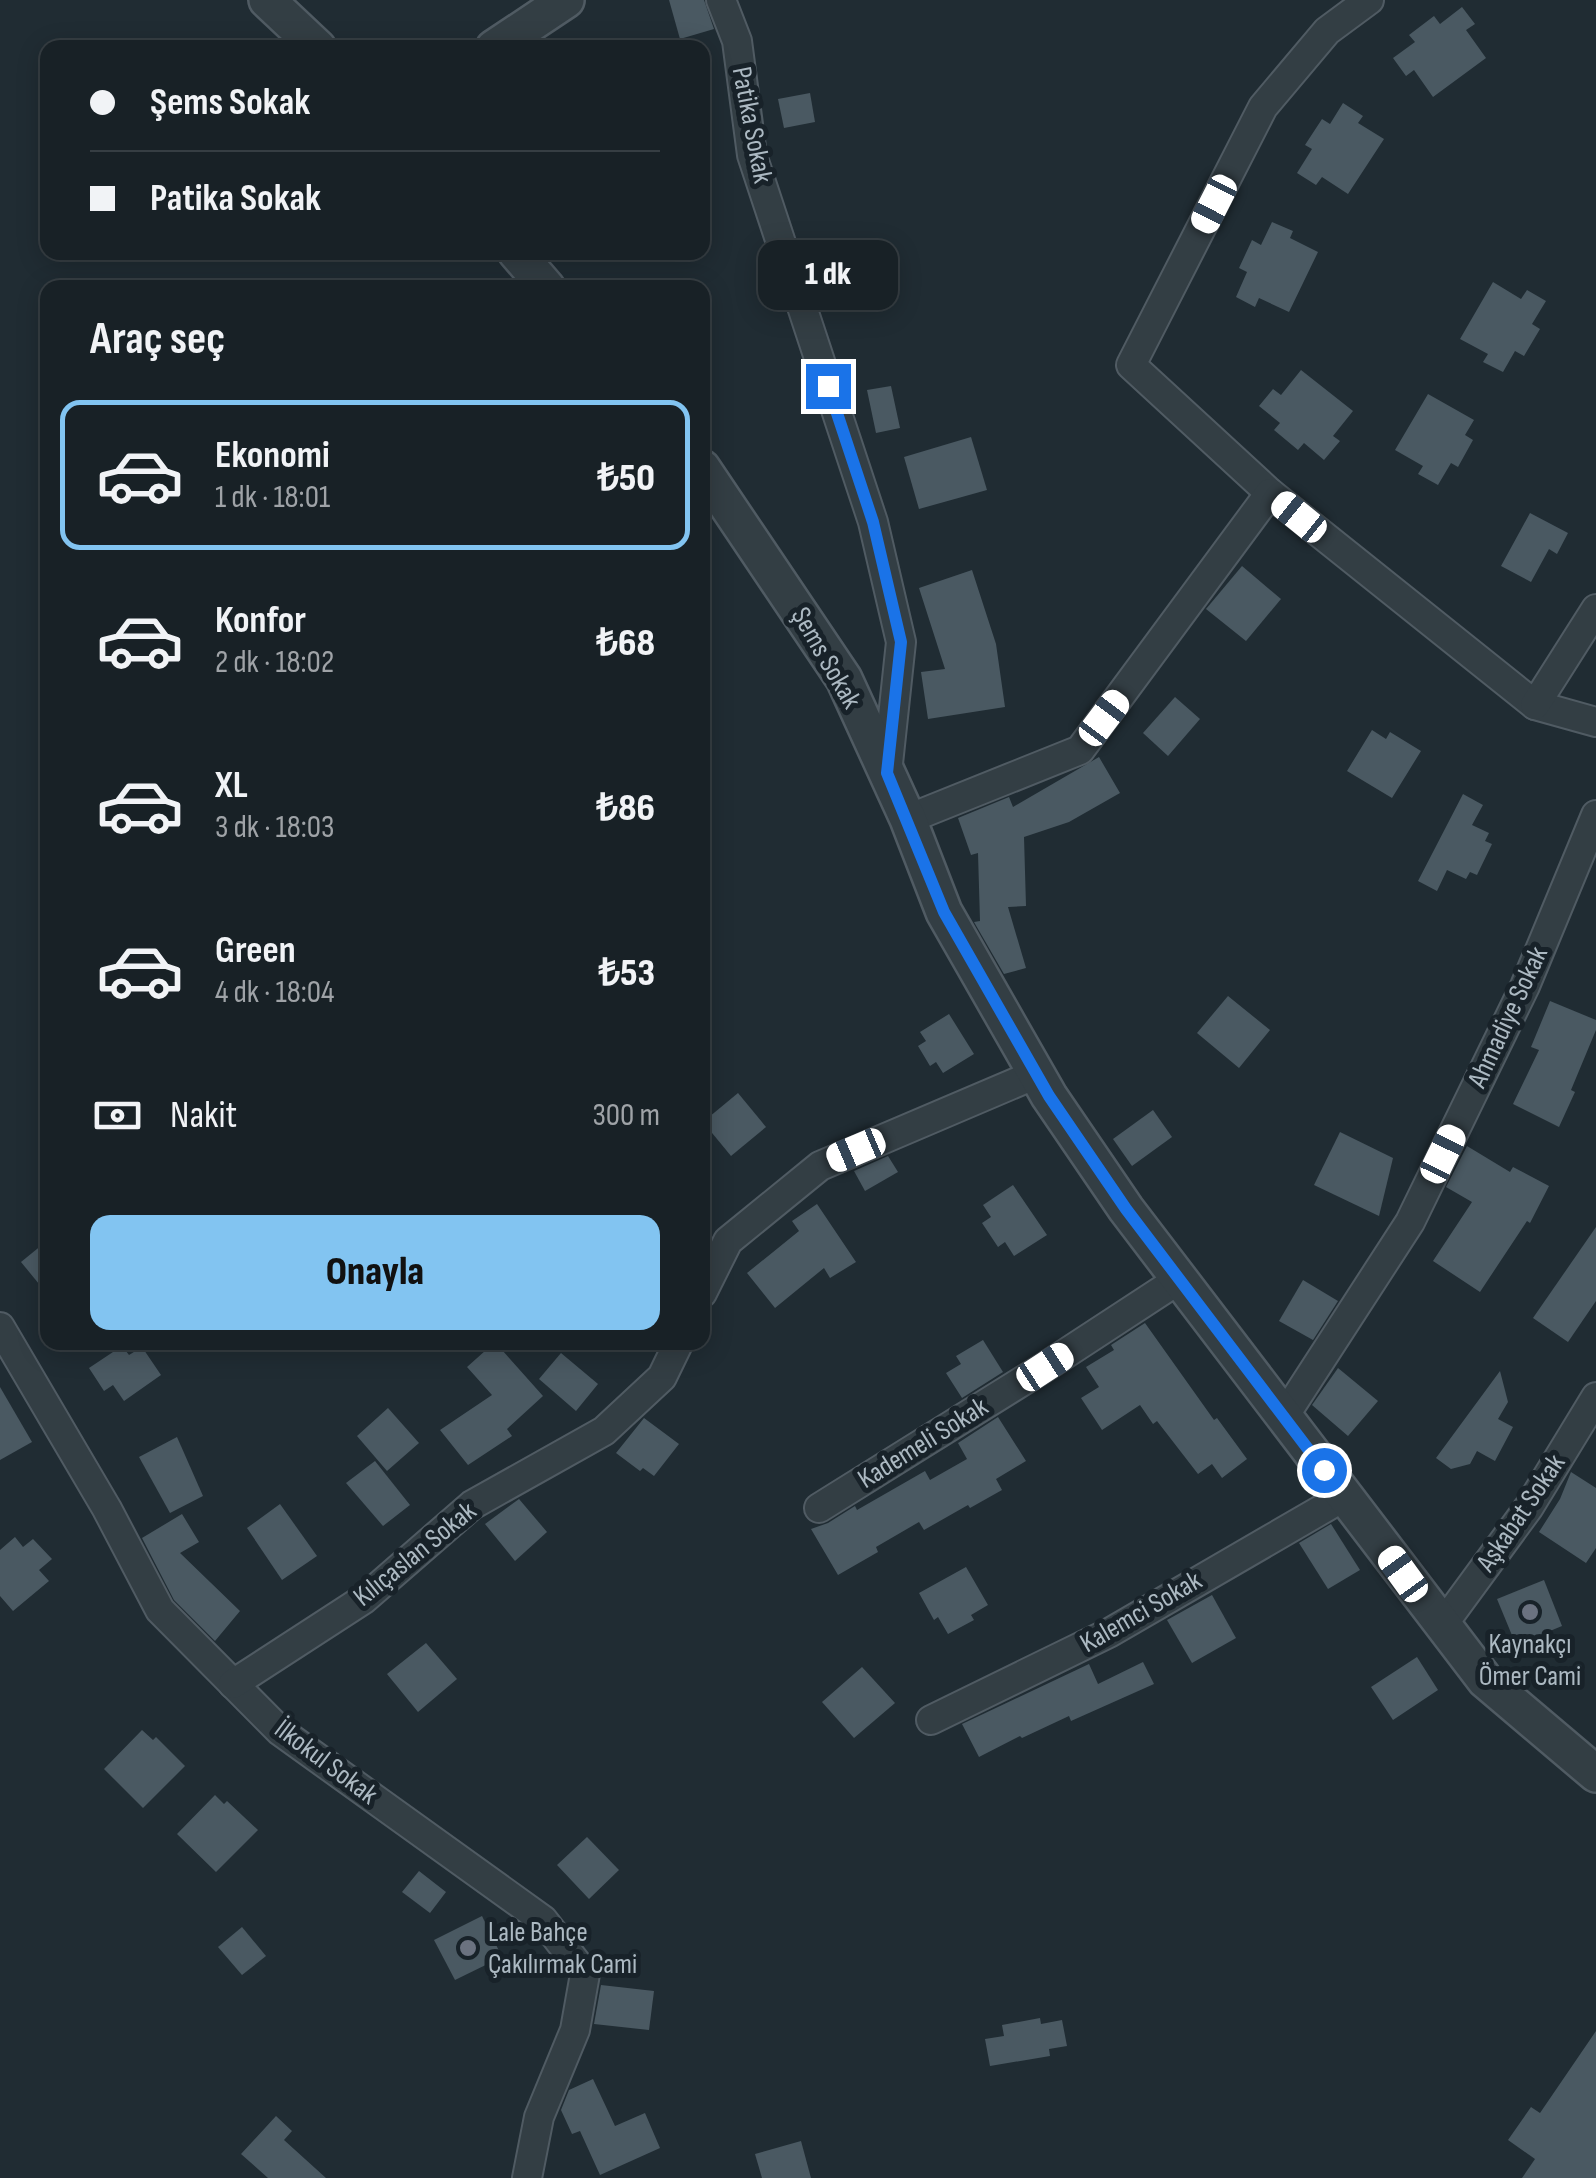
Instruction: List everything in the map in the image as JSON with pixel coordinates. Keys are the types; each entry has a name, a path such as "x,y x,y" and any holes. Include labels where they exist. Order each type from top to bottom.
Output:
{"street":[{"path":"267,0 310,40"},
{"path":"506,40 566,0"},
{"name":"Patika Sokak","path":"720,0 737,42 752,155 873,522 901,642 887,773"},
{"path":"1369,0 1327,31 1263,107 1131,366 1270,493 1535,705 1596,722"},
{"path":"523,260 540,280"},
{"name":"Şems Sokak","path":"710,480 844,679 908,819 944,912 1036,1074 1114,1193 1485,1680 1596,1774"},
{"path":"908,819 1080,750 1270,493"},
{"path":"1535,705 1596,608"},
{"name":"Ahmadiye Sokak","path":"1283,1418 1410,1222 1525,986 1596,815"},
{"path":"710,1277 728,1240 820,1166 1036,1074"},
{"name":"Kademeli Sokak","path":"820,1508 1178,1280"},
{"name":"İlkokul Sokak","path":"0,1327 107,1510 160,1610 280,1731 543,1920 585,1974 575,2030 539,2116 527,2178"},
{"name":"Kılıçaslan Sokak","path":"233,1684 364,1599 472,1505 604,1431 662,1377 674,1350"},
{"name":"Aşkabat Sokak","path":"1442,1627 1529,1507 1596,1397"},
{"name":"Kalemci Sokak","path":"931,1720 1109,1634 1345,1496"}],"building":[{"path":"669,0 704,0 714,29 680,39"},
{"path":"1462,7 1475,24 1466,30 1486,58 1433,97 1414,70 1406,76 1393,58 1415,42 1409,35 1434,16 1440,24"},
{"path":"810,93 815,122 784,128 778,99"},
{"path":"1343,103 1363,116 1358,123 1384,139 1348,194 1322,177 1316,185 1297,173 1312,149 1305,145 1322,119 1330,124"},
{"path":"1272,222 1293,231 1290,238 1318,252 1289,312 1259,298 1255,307 1236,297 1247,272 1239,268 1252,240 1261,245"},
{"path":"1493,282 1521,299 1527,290 1546,301 1532,324 1540,329 1524,356 1515,351 1503,372 1483,362 1488,354 1460,339"},
{"path":"1301,370 1353,411 1333,436 1340,441 1324,460 1304,443 1298,450 1274,430 1280,423 1259,406 1273,389 1281,395"},
{"path":"891,386 900,428 876,433 867,390"},
{"path":"1428,394 1474,420 1465,435 1473,440 1458,467 1451,463 1438,485 1418,474 1423,466 1395,450"},
{"path":"971,437 987,490 919,509 904,457"},
{"path":"1530,513 1568,533 1557,554 1549,549 1531,582 1501,566"},
{"path":"1242,566 1281,599 1246,641 1206,609"},
{"path":"972,570 996,644 1005,707 928,719 921,672 945,669 919,588"},
{"path":"1175,697 1200,719 1168,756 1143,733"},
{"path":"1372,730 1386,739 1390,732 1421,751 1392,798 1347,771"},
{"path":"1099,757 1120,793 1069,822 1024,837 1026,906 1008,907 1026,968 1004,974 974,922 980,921 978,853 971,855 958,818 1009,797 1013,807"},
{"path":"1463,794 1483,805 1472,825 1489,833 1485,841 1492,844 1477,875 1470,872 1466,879 1447,870 1437,891 1418,881"},
{"path":"1228,996 1270,1030 1239,1068 1197,1033"},
{"path":"1550,1001 1596,1020 1596,1030 1571,1090 1575,1092 1559,1127 1513,1104 1539,1050 1531,1047"},
{"path":"949,1014 974,1054 943,1073 936,1062 930,1066 918,1046 926,1041 920,1032"},
{"path":"738,1093 766,1127 731,1156 710,1130 710,1116"},
{"path":"1153,1110 1172,1137 1132,1166 1113,1139"},
{"path":"1340,1132 1393,1158 1379,1216 1314,1185"},
{"path":"1467,1146 1510,1172 1513,1167 1549,1186 1530,1223 1527,1221 1480,1292 1433,1261 1472,1202 1446,1187"},
{"path":"888,1156 898,1172 865,1191 854,1171"},
{"path":"1013,1185 1047,1235 1014,1256 1005,1242 998,1247 982,1223 991,1217 983,1205"},
{"path":"817,1204 856,1262 830,1278 824,1268 775,1308 747,1273 799,1231 792,1221"},
{"path":"1596,1227 1596,1301 1568,1342 1533,1318"},
{"path":"40,1247 40,1285 21,1262"},
{"path":"1303,1280 1338,1301 1313,1340 1279,1321"},
{"path":"1145,1323 1247,1459 1222,1478 1212,1464 1198,1474 1140,1405 1102,1430 1081,1398 1099,1387 1086,1367 1114,1350 1111,1345"},
{"path":"983,1340 1003,1372 962,1398 946,1373 961,1364 956,1356"},
{"path":"116,1350 125,1350 129,1355 144,1350 161,1375 124,1401 113,1385 104,1391 89,1368"},
{"path":"486,1350 502,1350 543,1396 507,1429 512,1436 468,1465 440,1430 492,1395 467,1367"},
{"path":"561,1353 598,1384 576,1411 539,1379"},
{"path":"1338,1368 1378,1401 1348,1436 1312,1405"},
{"path":"1500,1371 1508,1402 1498,1419 1513,1427 1495,1461 1477,1451 1470,1464 1451,1469 1436,1458"},
{"path":"0,1387 32,1442 0,1460"},
{"path":"388,1408 419,1443 387,1471 357,1436"},
{"path":"998,1417 1026,1461 996,1479 1002,1490 924,1530 919,1522 838,1575 811,1529 855,1506 857,1510 925,1471 930,1480 967,1459 958,1443"},
{"path":"644,1418 679,1444 654,1476 616,1453"},
{"path":"177,1437 203,1496 170,1513 139,1457"},
{"path":"375,1461 410,1505 383,1526 346,1483"},
{"path":"1571,1472 1596,1488 1596,1548 1586,1563 1539,1532"},
{"path":"519,1499 547,1532 515,1561 485,1524"},
{"path":"280,1504 317,1556 282,1580 247,1528"},
{"path":"182,1514 199,1542 180,1553 240,1611 215,1641 174,1600 142,1538"},
{"path":"1331,1524 1360,1570 1328,1589 1299,1543"},
{"path":"15,1537 23,1547 33,1539 52,1559 39,1570 49,1581 13,1611 0,1596 0,1550"},
{"path":"966,1567 988,1605 971,1615 974,1620 948,1634 938,1617 934,1620 919,1593"},
{"name":"Kaynakçı Ömer Cami","path":"1544,1580 1562,1626 1516,1645 1497,1599"},
{"path":"1212,1595 1236,1638 1192,1663 1167,1620"},
{"path":"426,1643 457,1679 418,1712 387,1674"},
{"path":"1417,1657 1438,1690 1393,1720 1371,1687"},
{"path":"1143,1662 1154,1684 1071,1721 1069,1716 1020,1736 979,1757 962,1724 1089,1664 1098,1684"},
{"path":"862,1667 895,1703 854,1738 822,1702"},
{"path":"142,1730 153,1740 156,1737 185,1766 143,1808 104,1769"},
{"path":"215,1795 258,1830 216,1872 177,1834"},
{"path":"587,1837 619,1870 589,1899 557,1865"},
{"path":"419,1871 446,1892 430,1913 402,1892"},
{"name":"Lale Bahçe Çakılırmak Cami","path":"482,1916 502,1957 455,1980 434,1940"},
{"path":"242,1927 266,1956 242,1975 218,1947"},
{"path":"601,1985 654,1991 649,2030 594,2024"},
{"path":"1040,2018 1041,2024 1062,2020 1067,2046 1049,2049 1050,2056 990,2066 985,2039 1004,2036 1002,2025"},
{"path":"1596,2031 1596,2178 1522,2178 1535,2159 1508,2140 1531,2107 1540,2113"},
{"path":"593,2079 615,2126 645,2113 660,2148 600,2175 580,2131 572,2134 561,2110 569,2090"},
{"path":"276,2116 292,2131 284,2140 326,2178 268,2178 241,2154"},
{"path":"801,2141 811,2178 762,2178 755,2154"}],"place":[{"name":"Kaynakçı Ömer Cami","path":"1530,1612"},
{"name":"Lale Bahçe Çakılırmak Cami","path":"468,1948"}],"route":[{"path":"828,386 873,522 901,642 887,773 944,912 1049,1096 1178,1280 1324,1470"}]}
